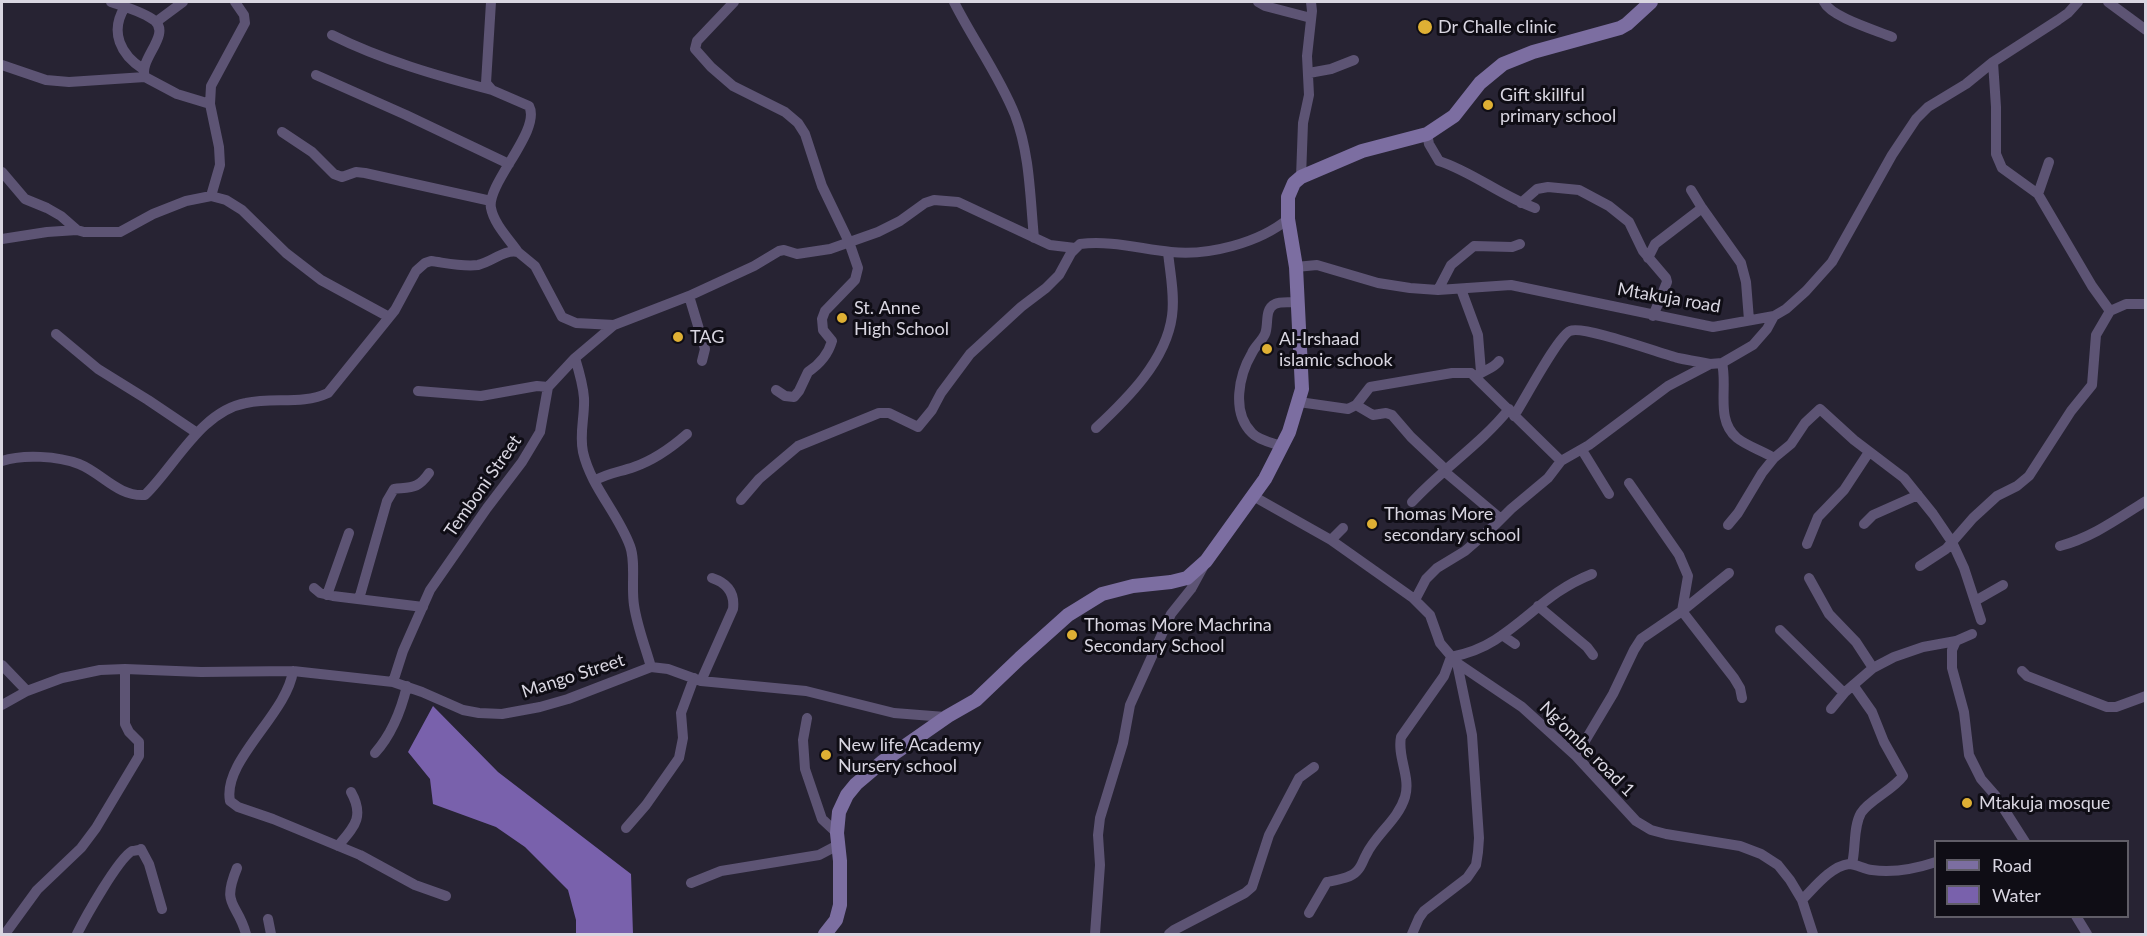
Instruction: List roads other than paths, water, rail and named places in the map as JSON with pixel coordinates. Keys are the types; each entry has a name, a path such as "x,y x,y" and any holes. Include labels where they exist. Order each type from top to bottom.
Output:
{"street":[{"path":"111,2 156,22 160,30 144,73"},
{"path":"156,22 183,2"},
{"path":"211,196 220,165 219,147 210,105 211,86 245,23 235,2"},
{"path":"491,2 485,79 492,90"},
{"path":"734,2 697,41 696,49 711,67 733,86 785,112 798,123 805,134 822,186 849,242 858,268 855,280 825,311 822,319 823,330 832,341 829,350 816,368 808,372 797,395 785,396 776,390"},
{"path":"954,2 1014,114 1026,155 1034,238"},
{"path":"1258,2 1265,6 1311,18"},
{"path":"1300,177 1303,123 1309,104 1307,56 1311,2"},
{"path":"1095,934 1100,865 1098,835 1100,818 1123,743 1130,705 1172,614 1191,589 1206,561 1265,479 1289,432 1299,402 1302,389 1296,267 1288,219 1288,197 1294,183 1300,177 1362,151 1427,134 1454,116 1480,83 1497,68 1533,52 1620,28 1651,2"},
{"path":"1824,2 1836,14 1892,37"},
{"name":"Mtakuja road","path":"1296,267 1317,265 1378,283 1438,290 1511,285 1713,327 1774,316 1786,309 1806,291 1832,262 1892,155 1916,119 1928,107 1966,84 2026,39 2058,21 2078,2"},
{"path":"2108,2 2145,30"},
{"path":"124,7 118,17 118,33 122,48 130,61 177,94 210,105"},
{"path":"332,35 351,45 435,75 492,90 529,106 531,120 490,201 493,217 518,252 535,266 562,317 576,323 614,325"},
{"path":"1309,72 1330,69 1354,60"},
{"path":"1993,62 1996,154 2002,168 2038,194 2092,286 2110,311"},
{"path":"2,65 46,80 69,82 144,73"},
{"path":"316,75 509,164"},
{"path":"282,132 312,153 338,176 347,176 356,172 365,173 490,201"},
{"path":"1427,134 1429,144 1439,161 1457,166 1521,203 1535,208"},
{"path":"2038,194 2049,162"},
{"path":"2,172 25,199 61,216 77,230"},
{"path":"1521,203 1537,189 1548,187 1579,190 1609,206 1629,222 1641,248 1666,278 1653,316"},
{"path":"1691,190 1741,263 1746,282 1749,320"},
{"path":"2,239 77,230 120,232 153,214 186,201 211,196 226,200 242,210 286,253 321,279 389,318"},
{"path":"418,391 481,396 497,395 515,389 537,386 548,387 575,358 614,325 689,296 754,266 779,251 784,250 797,254 830,249 878,232 900,221 925,203 945,200 958,202 1050,245 1075,248"},
{"path":"1648,258 1655,244 1702,208"},
{"path":"741,500 759,479 798,446 879,413 889,413 918,427 970,354 1021,306 1046,288 1059,275 1075,248 1080,244 1168,252 1221,249 1264,234 1288,219"},
{"path":"1438,290 1451,265 1474,246 1512,247 1520,244"},
{"path":"2,461 28,456 78,464 121,491 145,495 197,433 232,407 246,403 314,399 328,393 395,310 416,271 424,262 480,265 509,252 518,252"},
{"path":"1096,428 1151,368 1166,339 1173,302 1168,252"},
{"path":"1461,288 1478,335 1478,374 1512,413 1561,461"},
{"path":"689,296 705,349 702,362"},
{"path":"1281,446 1253,434 1249,429 1242,412 1239,387 1252,352 1266,332 1268,313 1272,305 1298,302"},
{"path":"1920,566 1935,558 1997,496 2017,486 2029,476 2071,411 2091,385 2095,364 2096,335 2110,311 2126,304 2145,304"},
{"path":"1412,502 1445,470 1512,413 1569,331 1605,335 1651,350 1710,364 1722,363 1753,345 1767,329 1774,316"},
{"path":"56,334 98,369 197,433"},
{"path":"575,358 584,400 581,434 583,453 594,481 626,535 631,549 636,621 651,666"},
{"path":"1299,402 1348,409 1356,405 1370,387 1462,372 1478,374 1495,367 1499,362"},
{"path":"1722,363 1726,425 1737,438 1774,458"},
{"path":"1415,600 1426,579 1437,568 1465,551 1548,478 1561,461 1582,450 1668,386 1710,364"},
{"name":"Temboni Street","path":"393,681 403,651 440,573 531,448 540,432 548,387"},
{"path":"1356,405 1373,415 1386,413 1392,415 1445,470 1501,519"},
{"path":"1728,525 1738,513 1762,473 1774,458 1791,444 1805,423 1820,409 1869,452 1904,478 1918,495 1952,542 1964,568 1981,620"},
{"path":"594,481 606,474 633,468 659,456 687,434"},
{"path":"1582,450 1609,494"},
{"path":"1807,544 1818,517 1844,490 1869,452"},
{"path":"359,599 391,493 394,489 417,486 429,473"},
{"path":"1629,483 1679,555 1686,570 1688,576 1682,611 1734,678 1740,688 1742,698"},
{"path":"1864,524 1873,515 1918,495"},
{"name":"Ng’ombe road 1","path":"1253,496 1331,540 1415,600 1430,615 1440,643 1454,660 1522,707 1576,756 1636,822 1651,830 1689,839 1740,846 1761,854 1778,865 1802,900 1814,934"},
{"path":"2061,546 2097,533 2145,501"},
{"path":"1331,540 1343,528"},
{"path":"327,595 349,534"},
{"path":"825,934 836,920 840,904 837,839 839,812 847,795 856,784 882,762 945,717 976,700 1068,615 1102,594 1133,586 1187,578 1206,561"},
{"path":"1576,756 1613,694 1641,639 1682,611 1729,573"},
{"path":"1309,913 1327,882 1356,873 1363,864 1366,854 1389,825 1400,806 1405,796 1406,779 1399,748 1401,737 1454,660 1502,635 1571,582 1592,574"},
{"path":"626,828 646,805 679,758 683,738 681,713 733,609 732,593 718,580 712,578"},
{"path":"1809,578 1830,615 1856,642 1873,668"},
{"path":"1976,601 2003,585"},
{"path":"314,588 327,595 423,607"},
{"path":"1538,606 1587,646 1593,655"},
{"path":"1780,630 1842,692 1849,689"},
{"path":"1831,709 1873,668 1916,649 1956,641 1972,634"},
{"path":"1502,635 1515,644"},
{"path":"1956,641 1952,650 1952,668 1964,712 1969,755 1981,779 1995,795 2024,840"},
{"path":"1412,934 1424,911 1467,879 1476,866 1479,838 1472,735 1454,660"},
{"path":"2,665 27,691"},
{"name":"Mango Street","path":"2,705 27,691 62,678 100,670 293,671 393,681 463,710 502,714 568,699 651,666 668,669 697,680 806,691 894,713 945,717"},
{"path":"5,934 37,890 81,848 96,828 139,756 139,742 125,724 125,669"},
{"path":"293,671 291,682 278,707 244,754 228,792 230,801 238,807 360,855 415,885 446,896"},
{"path":"2022,671 2027,676 2107,708 2145,696"},
{"path":"375,753 387,740 392,730 407,686"},
{"path":"1849,689 1872,712 1884,742 1904,776 1863,810 1858,821 1855,836 1856,850 1852,864"},
{"path":"807,718 803,740 805,769 822,819 837,839"},
{"path":"1169,934 1252,887 1269,835 1299,778 1314,767"},
{"path":"338,846 357,822 358,814 351,792"},
{"path":"691,883 721,871 819,855 837,839"},
{"path":"77,934 117,864 132,851 141,849 149,864 162,909"},
{"path":"1802,900 1839,867 1852,864 1870,870 1886,871 1905,870 1934,862"},
{"path":"237,868 229,893 246,934"},
{"path":"2077,918 2087,934"},
{"path":"268,919 271,934"}],"water":[{"path":"433,706 498,772 631,874 633,934 576,934 576,920 568,890 525,847 496,827 433,804 430,779 408,752"}],"place":[{"name":"Dr Challe clinic","path":"1425,27"},
{"name":"Gift skillful primary school","path":"1488,105"},
{"name":"St. Anne High School","path":"842,318"},
{"name":"TAG","path":"678,337"},
{"name":"Al-Irshaad islamic schook","path":"1267,349"},
{"name":"Thomas More secondary school","path":"1372,524"},
{"name":"Thomas More Machrina Secondary School","path":"1072,635"},
{"name":"New life Academy Nursery school","path":"826,755"},
{"name":"Mtakuja mosque","path":"1967,803"}]}
